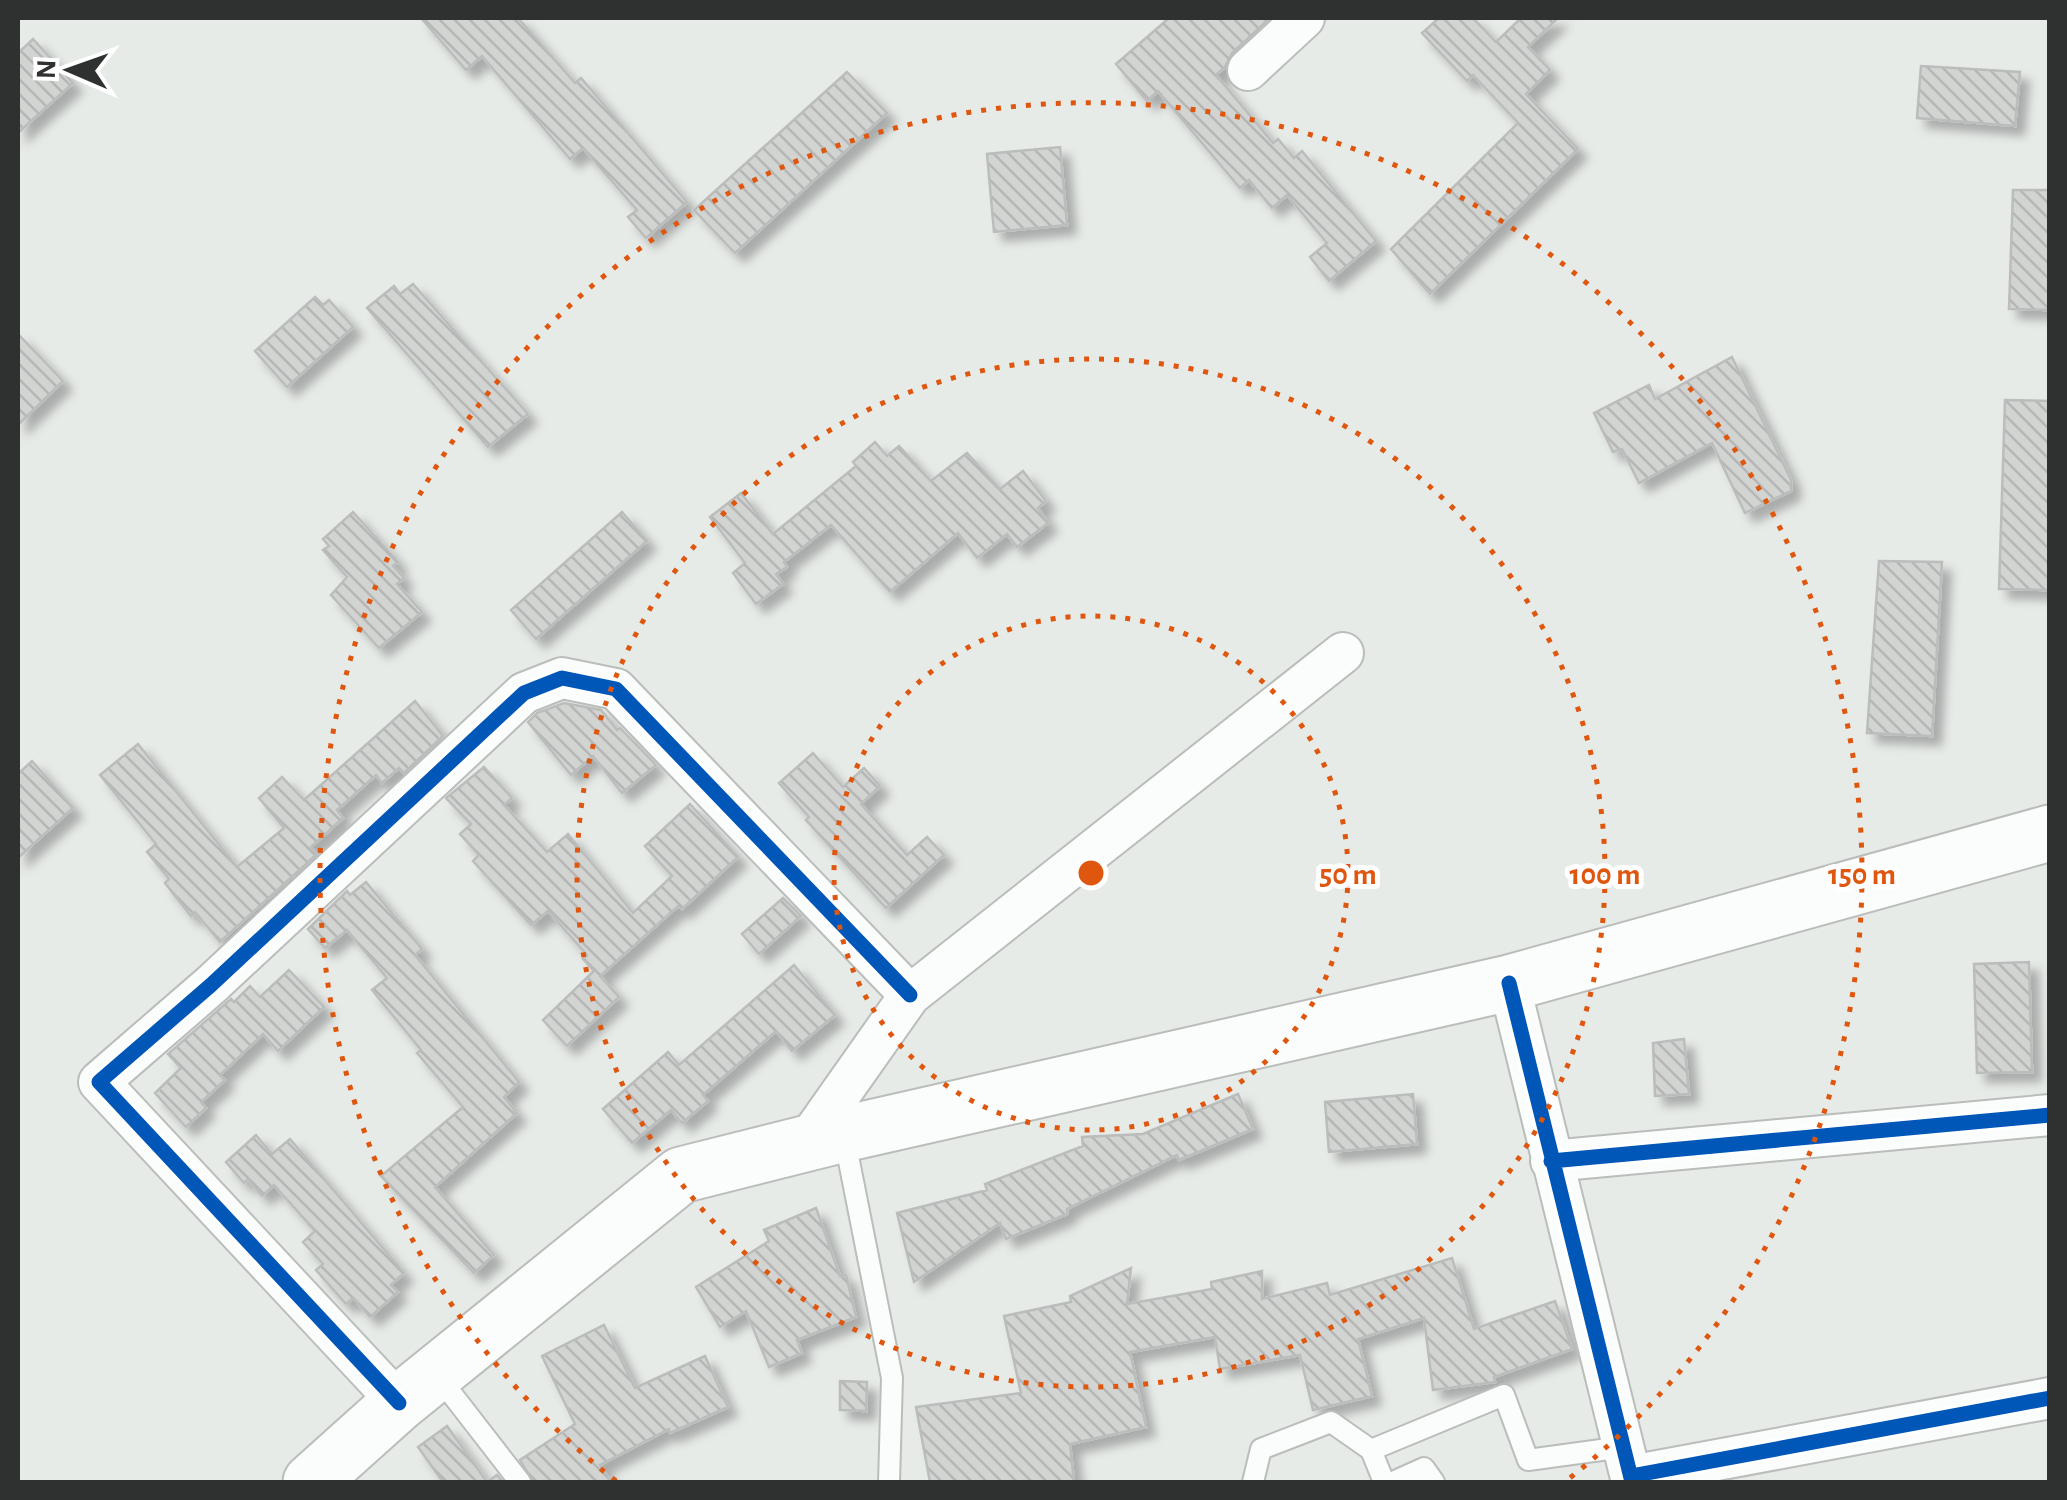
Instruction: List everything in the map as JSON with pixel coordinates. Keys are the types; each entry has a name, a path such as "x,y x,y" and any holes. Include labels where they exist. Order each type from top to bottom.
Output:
{"main road":[{"path":"311,1482 417,1388 682,1175 824,1139 1508,984 2050,833"}],"street":[{"path":"1248,70 1304,18"},
{"path":"824,1139 910,994 1342,653"},
{"path":"417,1388 98,1082 210,985 524,693 562,678 616,688 910,994"},
{"path":"1508,984 1629,1469 2050,1398"},
{"path":"1551,1161 2050,1116"}],"lane":[{"path":"824,1139 892,1378 888,1482"},
{"path":"417,1388 520,1482"},
{"path":"1370,1450 1504,1394 1528,1460 1629,1469"},
{"path":"1253,1482 1261,1448 1330,1422 1370,1450 1384,1482"},
{"path":"1394,1482 1424,1468 1434,1482"}],"building":[{"path":"421,18 518,18 575,83 581,78 687,202 646,238 628,217 637,210 583,148 570,159 482,56 466,70"},
{"path":"1169,18 1270,18 1232,53 1216,75 1273,143 1278,139 1294,158 1302,151 1376,241 1329,281 1310,257 1327,243 1287,195 1272,208 1249,180 1240,188 1158,91 1147,101 1116,64"},
{"path":"1439,18 1473,18 1496,42 1521,18 1558,18 1528,47 1550,70 1526,94 1578,149 1430,294 1391,249 1518,123 1473,75 1467,81 1422,33"},
{"path":"33,39 73,83 18,133 18,53"},
{"path":"1921,66 2020,72 2015,126 1917,118"},
{"path":"847,72 887,113 735,253 694,210"},
{"path":"1060,147 1067,225 994,232 987,154"},
{"path":"2013,190 2050,190 2050,310 2009,309"},
{"path":"413,284 528,414 488,447 367,308 394,286 400,294"},
{"path":"315,297 323,305 329,300 353,327 287,387 255,351"},
{"path":"18,334 63,381 18,425"},
{"path":"1732,357 1791,480 1791,491 1745,513 1712,443 1639,483 1622,449 1613,452 1594,413 1649,385 1655,399"},
{"path":"2005,400 2050,401 2050,590 1999,589"},
{"path":"875,442 887,456 899,446 931,481 967,453 1000,489 1023,471 1046,501 1038,508 1048,523 1017,547 1007,534 977,558 958,533 890,592 831,525 784,562 787,567 776,574 783,584 756,604 733,573 745,563 710,517 741,493 773,534 856,466 853,462"},
{"path":"353,512 398,562 393,566 404,578 397,584 422,612 379,648 331,595 347,577 323,550 329,546 323,539"},
{"path":"622,512 647,541 536,639 511,610"},
{"path":"1879,561 1942,562 1932,736 1867,733"},
{"path":"415,701 443,736 404,773 399,768 382,783 376,775 337,810 343,818 311,847 317,854 220,942 195,912 191,916 165,883 169,879 147,852 156,844 100,775 138,744 237,867 284,828 259,798 282,777 304,800"},
{"path":"564,703 601,710 656,765 622,793 593,756 571,775 528,722 537,713"},
{"path":"813,753 843,787 864,768 880,786 861,804 907,855 927,837 944,855 886,908 806,820 809,817 779,783"},
{"path":"32,761 73,808 18,858 18,774"},
{"path":"484,767 512,798 504,805 547,852 568,834 633,913 672,876 645,846 690,804 738,857 600,976 619,997 567,1046 543,1020 594,971 583,959 587,955 548,911 531,925 473,861 479,855 460,834 471,824 446,798"},
{"path":"366,882 422,949 415,955 519,1082 504,1097 517,1113 435,1187 494,1255 474,1273 381,1176 463,1107 417,1053 421,1050 372,990 387,978 347,930 325,948 308,929 347,891 350,895"},
{"path":"783,898 801,916 759,954 742,934"},
{"path":"2029,962 2032,1072 1977,1073 1974,964"},
{"path":"794,965 835,1015 792,1051 776,1031 703,1095 708,1101 682,1123 671,1110 632,1143 603,1109 668,1052 679,1065"},
{"path":"289,970 324,1007 278,1051 263,1034 220,1075 225,1080 201,1102 206,1108 186,1127 155,1093 181,1068 168,1054 231,999 234,1002 250,986 260,997"},
{"path":"1684,1039 1689,1094 1655,1096 1653,1043"},
{"path":"1238,1094 1253,1129 1179,1160 1177,1155 1067,1209 1067,1214 1006,1239 1000,1223 914,1282 897,1213 987,1190 985,1184 1083,1146 1082,1137 1143,1134"},
{"path":"1413,1094 1417,1144 1329,1152 1325,1102"},
{"path":"256,1135 272,1154 290,1139 404,1273 391,1285 398,1292 370,1317 353,1298 346,1304 316,1270 323,1264 303,1242 315,1231 274,1185 262,1196 226,1162"},
{"path":"816,1208 840,1276 846,1275 856,1317 797,1340 802,1353 769,1367 746,1311 720,1327 696,1287 769,1241 764,1230"},
{"path":"1452,1258 1474,1329 1555,1301 1572,1349 1494,1377 1495,1382 1433,1390 1424,1318 1358,1339 1372,1396 1313,1410 1300,1355 1220,1369 1215,1337 1130,1352 1146,1427 1070,1444 1074,1482 930,1482 916,1407 1021,1393 1004,1316 1071,1302 1070,1296 1131,1268 1127,1304 1212,1289 1211,1282 1262,1271 1262,1299 1327,1283 1330,1295"},
{"path":"604,1325 635,1388 705,1356 728,1407 670,1433 669,1429 600,1465 611,1482 533,1482 520,1460 575,1424 542,1356"},
{"path":"840,1381 867,1382 866,1411 840,1410"},
{"path":"447,1426 487,1482 443,1482 418,1447"}],"cycle path":[{"path":"399,1403 99,1082 211,985 524,693 562,678 616,689 910,995"},
{"path":"1509,983 1632,1482"},
{"path":"1551,1161 2050,1115"},
{"path":"1631,1476 2050,1398"}]}
